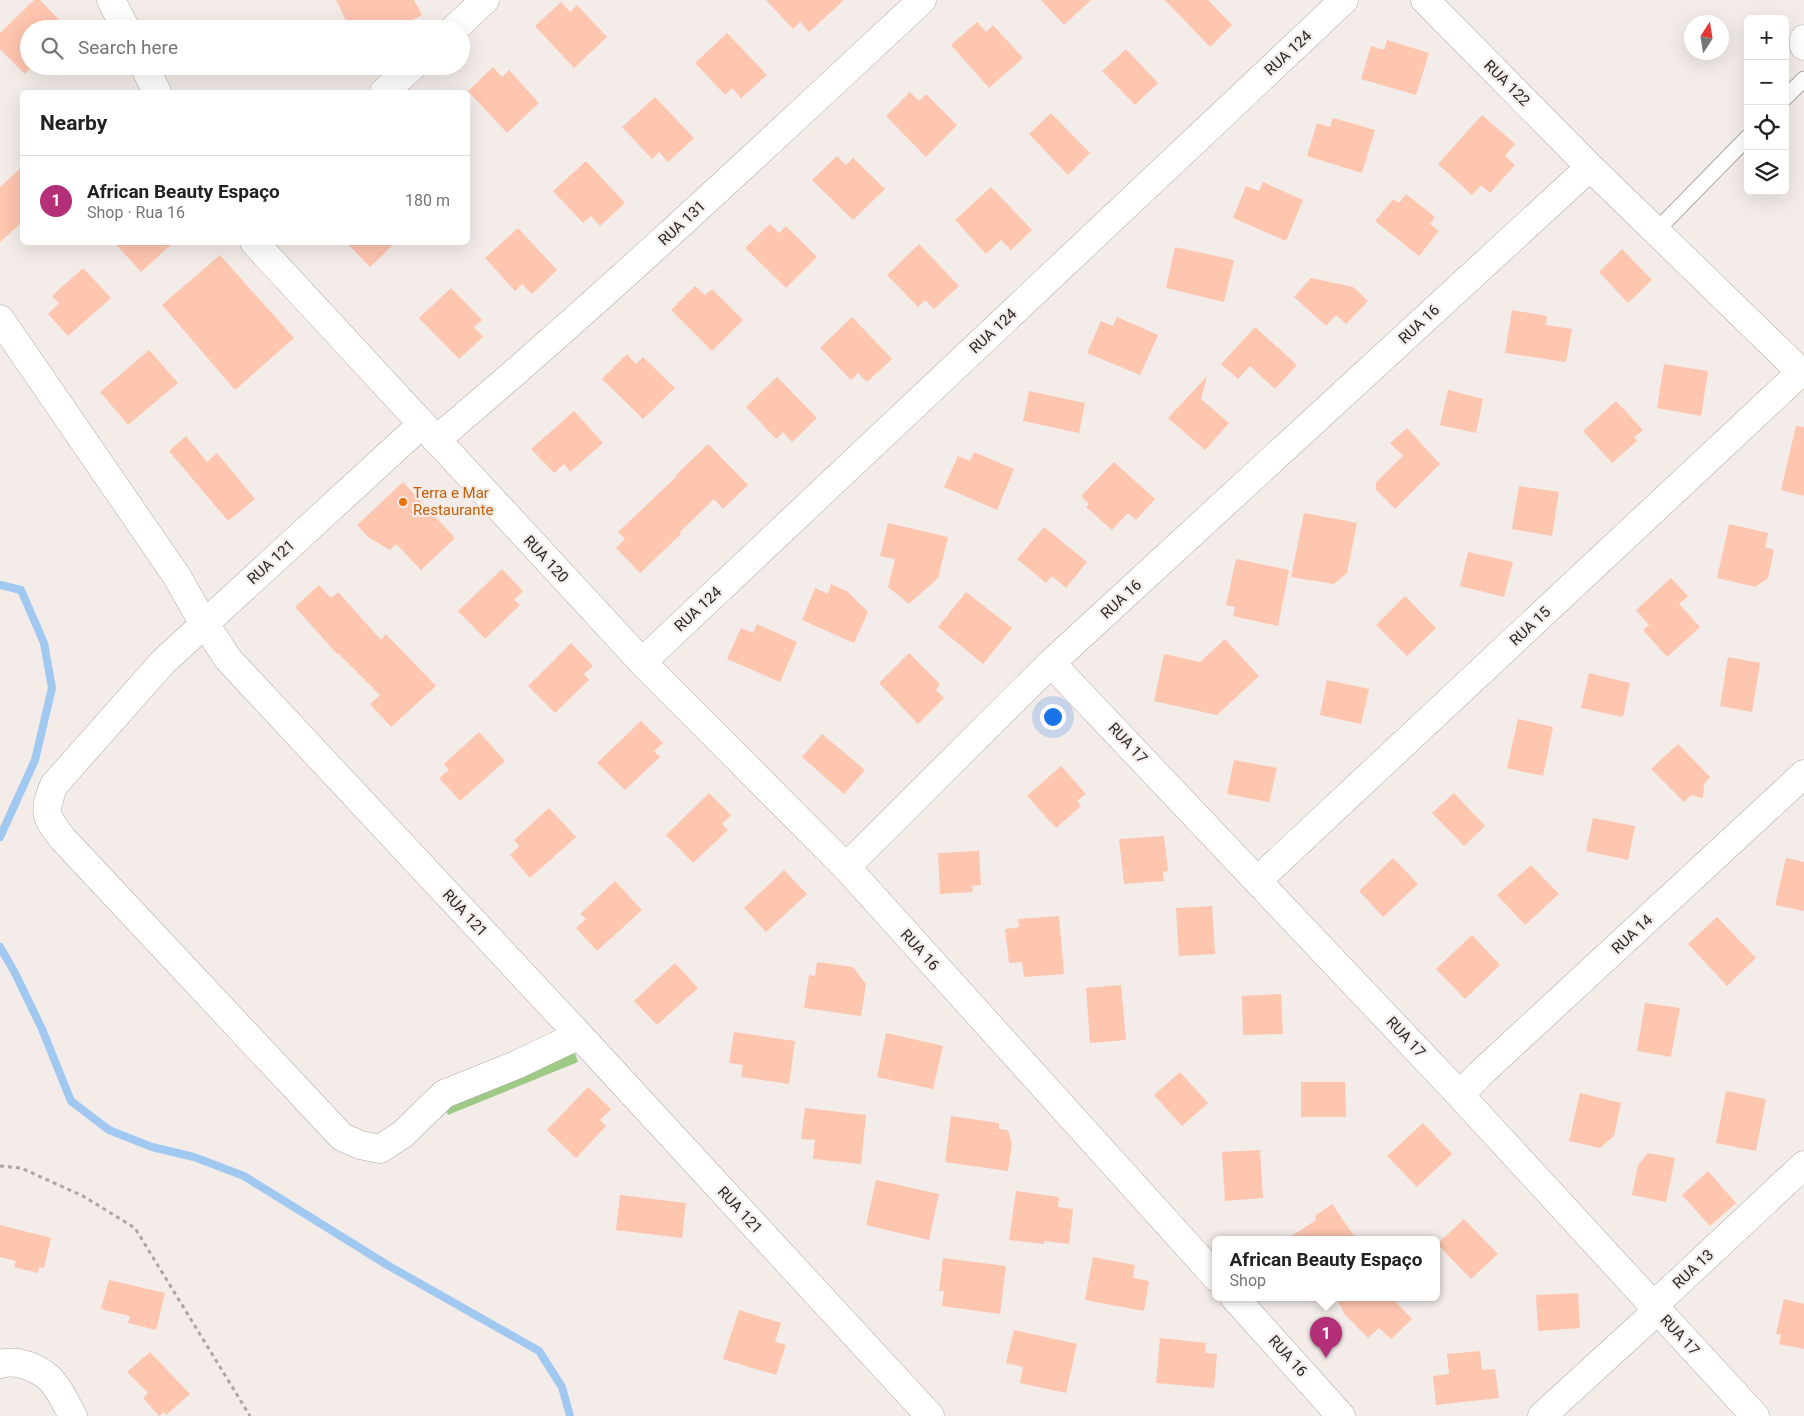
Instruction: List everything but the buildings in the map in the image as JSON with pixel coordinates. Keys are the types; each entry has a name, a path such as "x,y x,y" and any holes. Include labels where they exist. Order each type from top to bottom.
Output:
{"street":[{"path":"111,0 121,20"},
{"path":"464,20 485,0"},
{"name":"RUA 131","path":"429,432 535,356 623,278 922,0"},
{"name":"RUA 124","path":"642,662 1344,0"},
{"name":"RUA 122","path":"1425,0 1590,167"},
{"path":"1804,39 1804,46"},
{"path":"148,75 156,90"},
{"path":"386,90 402,75"},
{"path":"1590,167 1803,373"},
{"name":"RUA 16","path":"1212,1273 846,867 1051,663 1590,167"},
{"name":"RUA 120","path":"257,245 642,662 846,867"},
{"path":"0,319 176,575 205,624 163,662 54,785 47,804 49,821 342,1137 360,1145 380,1149 403,1134 444,1094 516,1065 579,1035"},
{"name":"RUA 15","path":"1258,880 1803,373"},
{"name":"RUA 121","path":"429,432 205,624 228,659 579,1035 930,1416"},
{"name":"RUA 17","path":"1051,663 1460,1095 1755,1416"},
{"name":"RUA 14","path":"1460,1095 1480,1074 1804,774"},
{"name":"RUA 13","path":"1542,1416 1647,1320 1664,1296 1804,1165"},
{"name":"RUA 16","path":"1238,1301 1342,1416"},
{"path":"0,1364 9,1362 33,1367 51,1380 73,1416"}],"lane":[{"path":"1789,94 1804,79"},
{"path":"1656,231 1744,141"}],"path":[{"path":"0,1166 21,1168 83,1196 135,1228 250,1416"}],"green space":[{"path":"574,1050 578,1062 448,1115 443,1103"}],"waterway":[{"path":"0,585 21,590 44,643 52,688 35,760 0,837"},
{"path":"0,947 42,1029 71,1101 109,1130 152,1147 194,1157 244,1176 389,1266 539,1351 562,1387 570,1416"}],"place":[{"name":"Terra e Mar Restaurante","path":"403,502"},
{"name":"African Beauty Espaço","path":"1326,1358"}]}
